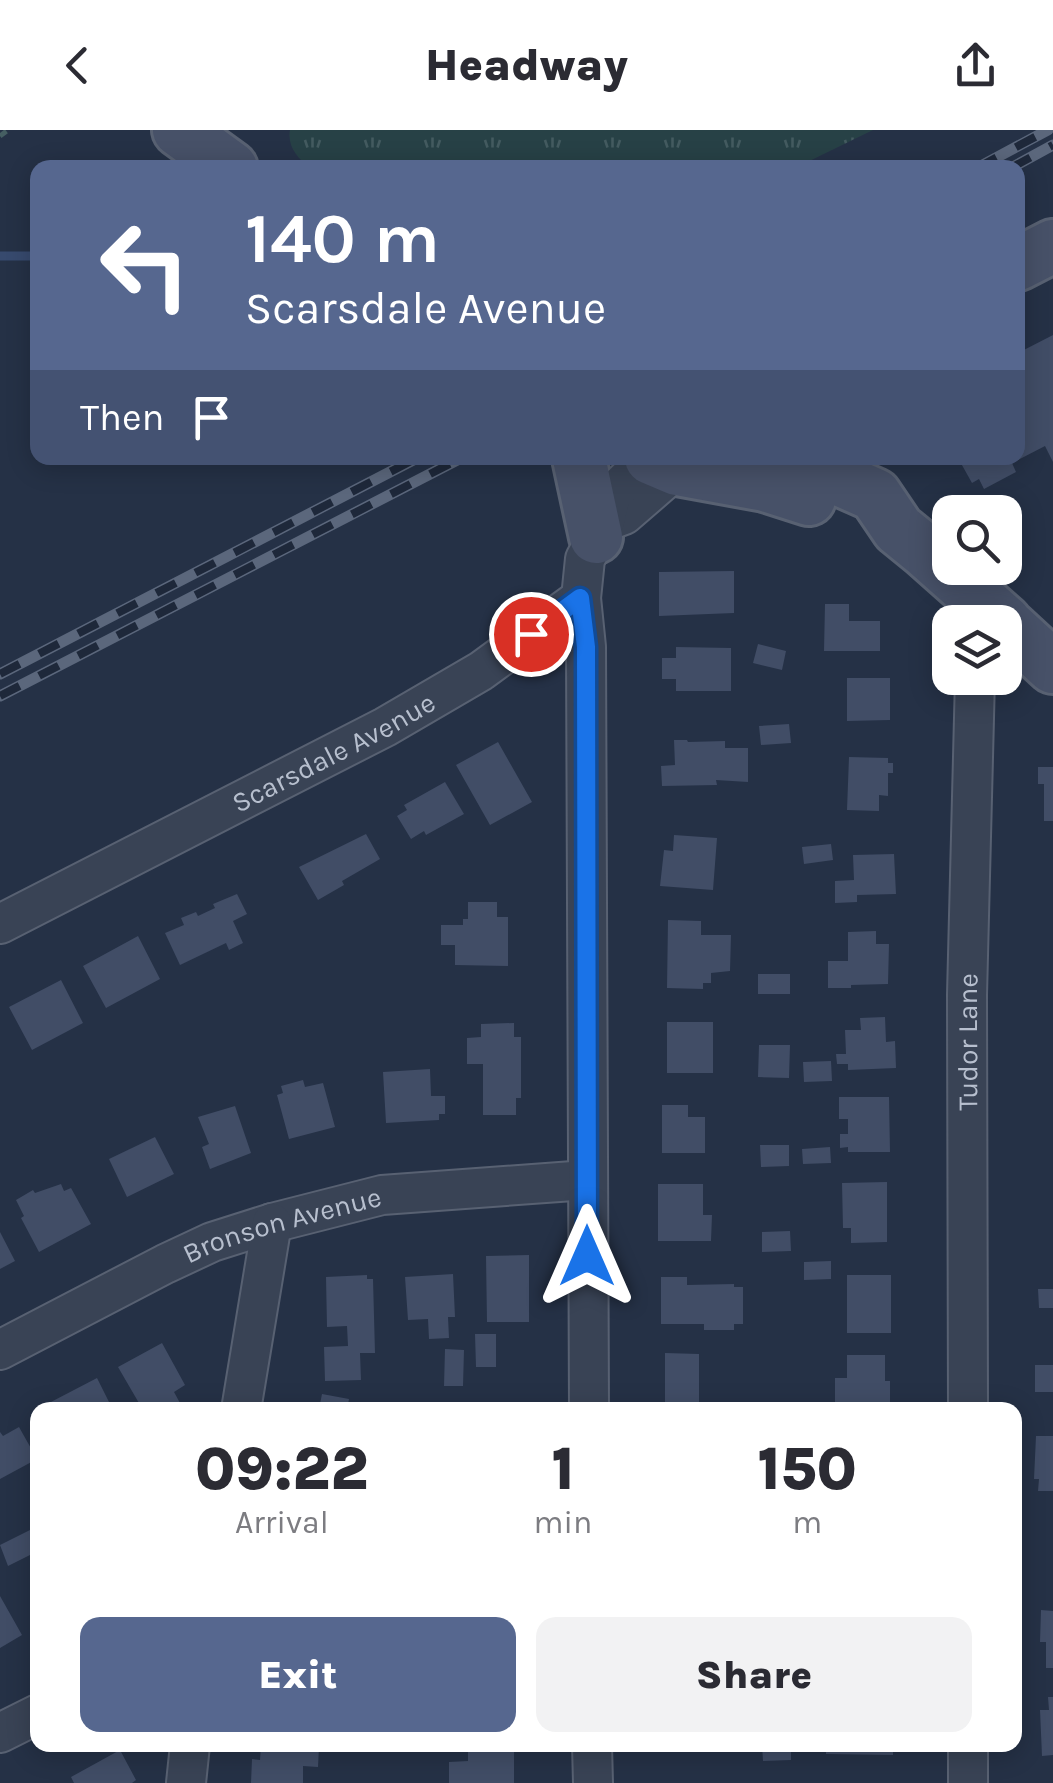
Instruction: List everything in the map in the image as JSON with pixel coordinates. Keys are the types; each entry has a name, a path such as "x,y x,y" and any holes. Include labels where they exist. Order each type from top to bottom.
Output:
{"street":[{"path":"1025,260 1053,246"},
{"path":"581,465 600,529"},
{"path":"589,1402 586,647 580,598 584,559 600,529 624,515 662,465"},
{"path":"685,465 815,500 864,524 878,494"},
{"path":"796,465 878,494 981,605"},
{"name":"Scarsdale Avenue","path":"0,924 384,726 481,671 580,598"},
{"path":"1022,642 1053,668"},
{"name":"Tudor Lane","path":"968,1402 967,996 975,695"},
{"name":"Bronson Avenue","path":"0,1350 212,1242 272,1223 382,1195 586,1180"},
{"path":"242,1402 272,1223"},
{"path":"0,1733 30,1718"},
{"path":"186,1783 189,1752"},
{"path":"592,1752 593,1783"},
{"path":"968,1752 968,1783"}],"path":[{"path":"0,136 8,130"}],"green space":[{"path":"290,130 873,130 811,160 301,160 290,142"}],"building":[{"path":"1053,335 1053,462 1045,446 1025,456 1025,349"},
{"path":"962,465 1013,465 1016,472 984,489 979,479 972,483"},
{"path":"734,571 734,613 659,616 659,572"},
{"path":"825,604 849,604 849,621 880,621 880,651 824,651"},
{"path":"758,644 786,651 782,670 753,663"},
{"path":"676,647 731,648 731,691 676,691 676,679 662,679 662,658 676,658"},
{"path":"847,678 890,678 890,720 847,721"},
{"path":"789,724 791,743 761,745 759,726"},
{"path":"674,740 725,741 725,748 748,748 748,782 716,780 717,785 662,786 661,766 675,765"},
{"path":"498,742 532,802 490,825 456,765"},
{"path":"849,757 888,758 888,763 893,763 893,773 888,773 888,796 879,795 879,811 847,810"},
{"path":"1038,767 1053,767 1053,821 1044,821 1044,784 1038,784"},
{"path":"445,782 464,814 411,839 397,816 407,810 404,805"},
{"path":"366,834 380,859 318,900 299,867"},
{"path":"674,835 717,838 713,890 660,886 664,850 673,851"},
{"path":"831,844 833,860 804,864 802,847"},
{"path":"894,854 896,894 857,895 857,902 835,903 835,881 854,880 853,855"},
{"path":"237,894 247,914 233,921 243,943 229,950 226,943 180,965 165,933 184,925 181,918 196,912 198,916 215,908 213,904"},
{"path":"468,902 497,902 497,917 508,917 508,966 455,965 455,945 441,945 441,925 463,925 463,919 468,919"},
{"path":"668,920 701,921 701,935 731,935 730,971 711,973 711,983 703,983 703,989 667,988"},
{"path":"876,931 876,944 889,944 888,984 828,988 828,961 848,961 848,932"},
{"path":"138,936 160,979 106,1008 83,966"},
{"path":"758,974 790,974 790,994 758,994"},
{"path":"61,980 83,1023 32,1050 9,1007"},
{"path":"885,1017 886,1042 895,1041 896,1068 848,1070 848,1064 837,1064 836,1054 846,1054 845,1030 861,1030 860,1018"},
{"path":"667,1022 713,1022 713,1073 667,1073"},
{"path":"514,1023 514,1037 521,1037 521,1098 516,1098 516,1115 483,1115 483,1064 467,1064 467,1038 481,1037 481,1024"},
{"path":"759,1045 790,1045 789,1078 758,1077"},
{"path":"831,1061 832,1081 804,1082 803,1062"},
{"path":"430,1069 431,1096 445,1096 445,1114 439,1114 439,1120 386,1123 383,1072"},
{"path":"303,1080 305,1087 323,1083 335,1127 289,1139 277,1095 283,1093 281,1086"},
{"path":"839,1097 889,1097 890,1152 848,1152 848,1147 840,1148 840,1134 848,1134 848,1119 839,1119"},
{"path":"662,1105 688,1105 688,1117 705,1117 705,1153 662,1153"},
{"path":"235,1106 251,1153 210,1169 202,1147 209,1144 198,1117"},
{"path":"155,1137 174,1174 127,1197 109,1159"},
{"path":"760,1145 789,1145 789,1166 761,1167"},
{"path":"830,1147 831,1163 803,1164 802,1149"},
{"path":"887,1182 887,1242 851,1243 851,1228 843,1228 842,1183"},
{"path":"61,1184 64,1191 71,1188 91,1224 39,1252 16,1200 33,1190 35,1193"},
{"path":"658,1184 703,1184 703,1215 712,1215 711,1241 658,1241"},
{"path":"790,1231 791,1251 762,1252 762,1232"},
{"path":"0,1232 15,1261 0,1269"},
{"path":"529,1255 529,1322 487,1322 486,1256"},
{"path":"831,1261 831,1279 804,1280 804,1262"},
{"path":"453,1274 455,1317 448,1317 449,1338 429,1339 428,1319 408,1320 405,1277"},
{"path":"367,1275 367,1279 373,1279 375,1353 360,1353 361,1380 325,1381 324,1347 348,1346 347,1326 327,1327 326,1277"},
{"path":"847,1275 891,1275 891,1333 847,1333"},
{"path":"661,1277 687,1277 687,1285 743,1287 743,1324 734,1324 734,1330 704,1330 704,1324 661,1324"},
{"path":"1038,1289 1053,1289 1053,1308 1039,1308"},
{"path":"475,1334 496,1334 496,1367 476,1367"},
{"path":"162,1343 185,1385 174,1392 179,1402 138,1402 118,1367"},
{"path":"445,1349 464,1350 463,1386 444,1386"},
{"path":"665,1353 699,1354 699,1402 665,1402"},
{"path":"847,1355 885,1355 890,1402 835,1402 835,1378 847,1378"},
{"path":"1035,1365 1053,1365 1053,1392 1035,1392"},
{"path":"97,1378 109,1402 51,1402"},
{"path":"322,1394 349,1399 348,1402 320,1402"},
{"path":"19,1427 30,1447 30,1463 0,1479 0,1432 3,1436"},
{"path":"1036,1436 1053,1436 1053,1491 1038,1491 1039,1479 1034,1479"},
{"path":"30,1530 30,1555 8,1566 0,1545"},
{"path":"0,1596 22,1635 0,1648"},
{"path":"1041,1610 1053,1611 1053,1668 1046,1668 1046,1642 1040,1642"},
{"path":"1048,1697 1053,1697 1053,1755 1042,1756 1040,1710 1049,1710"},
{"path":"121,1752 136,1780 74,1783 71,1777"},
{"path":"261,1752 319,1752 318,1767 303,1766 303,1783 251,1783 252,1759 260,1760"},
{"path":"468,1752 514,1752 514,1783 449,1783 449,1762 468,1761"},
{"path":"762,1752 791,1752 791,1760 763,1761"},
{"path":"826,1752 893,1752 893,1755"}],"waterway":[{"path":"0,256 30,256"}],"railway":[{"path":"992,160 1048,130"},
{"path":"1025,160 1053,145"},
{"path":"0,674 403,465"},
{"path":"0,696 447,465"}],"route":[{"path":"531,634 580,598 586,647 587,1256"}]}
